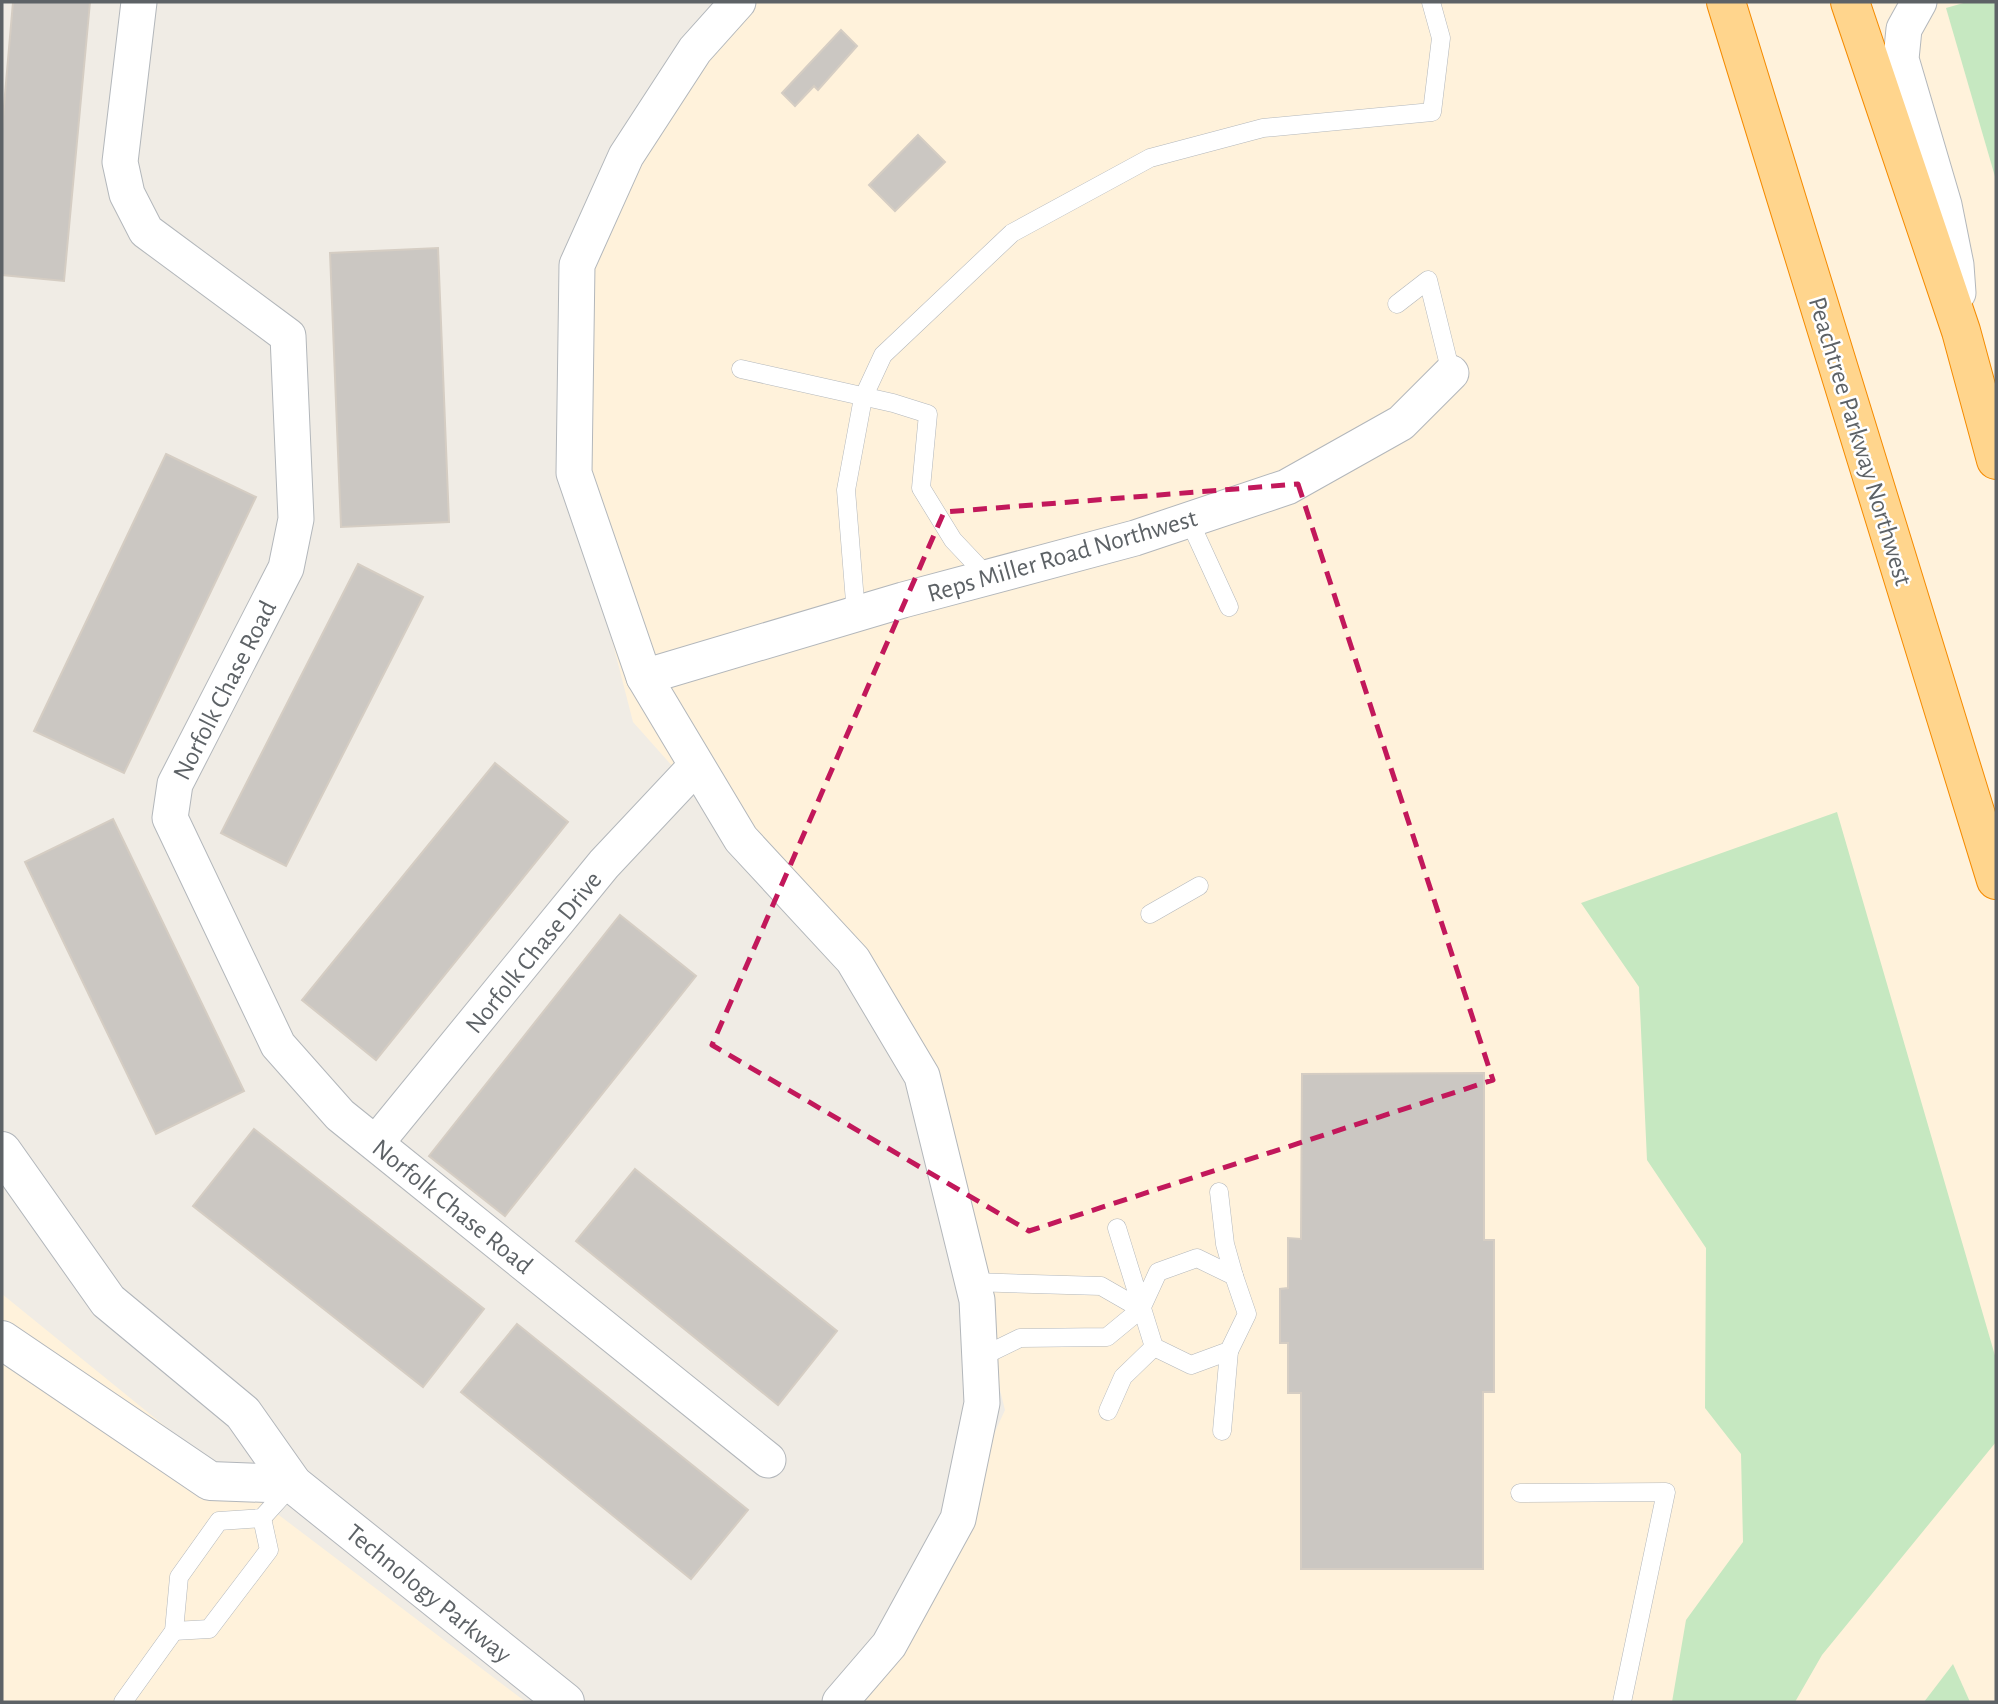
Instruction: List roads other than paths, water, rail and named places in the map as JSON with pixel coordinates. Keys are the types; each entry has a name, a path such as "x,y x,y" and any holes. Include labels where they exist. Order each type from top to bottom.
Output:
{"highway":[{"name":"Peachtree Parkway Northwest","path":"1726,2 1996,880"},
{"path":"1850,2 1961,331 1996,460"}],"street":[{"name":"Norfolk Chase Road","path":"139,2 120,162 127,194 146,231 288,336 296,519 286,568 175,784 170,818 278,1045 340,1115 768,1460"},
{"path":"738,2 695,50 626,156 577,265 574,473 644,677 741,839 853,960 922,1076 977,1300 982,1404 958,1518 889,1645 840,1702"},
{"path":"1919,2 1904,29 1901,59 1944,205 1956,265 1961,331"},
{"name":"Reps Miller Road Northwest","path":"644,677 1189,520 1287,487 1401,423 1451,373"},
{"name":"Norfolk Chase Drive","path":"376,1143 604,864 696,765"},
{"name":"Technology Parkway","path":"2,1151 108,1301 243,1413 293,1484 565,1702"},
{"path":"2,1340 210,1481 293,1484"}],"lane":[{"path":"856,614 846,490 863,398 884,355 1012,233 1150,158 1263,128 1432,112 1441,38 1432,2"},
{"path":"1397,304 1429,280 1451,373"},
{"path":"741,369 893,403 928,414 921,488 953,540 988,577"},
{"path":"1189,520 1229,607"},
{"path":"1150,914 1199,886"},
{"path":"1219,1192 1225,1244 1248,1314 1230,1352 1222,1431"},
{"path":"1116,1228 1154,1347 1191,1365 1230,1352"},
{"path":"979,1358 1020,1338 1107,1337 1141,1308 1158,1272 1197,1258 1234,1276"},
{"path":"971,1282 1101,1286 1141,1308"},
{"path":"1108,1411 1123,1377 1154,1347"},
{"path":"123,1702 174,1631 179,1577 219,1521 262,1518 293,1484"},
{"path":"1521,1493 1666,1492 1622,1702"},
{"path":"174,1631 209,1629 269,1550 262,1518"}]}
